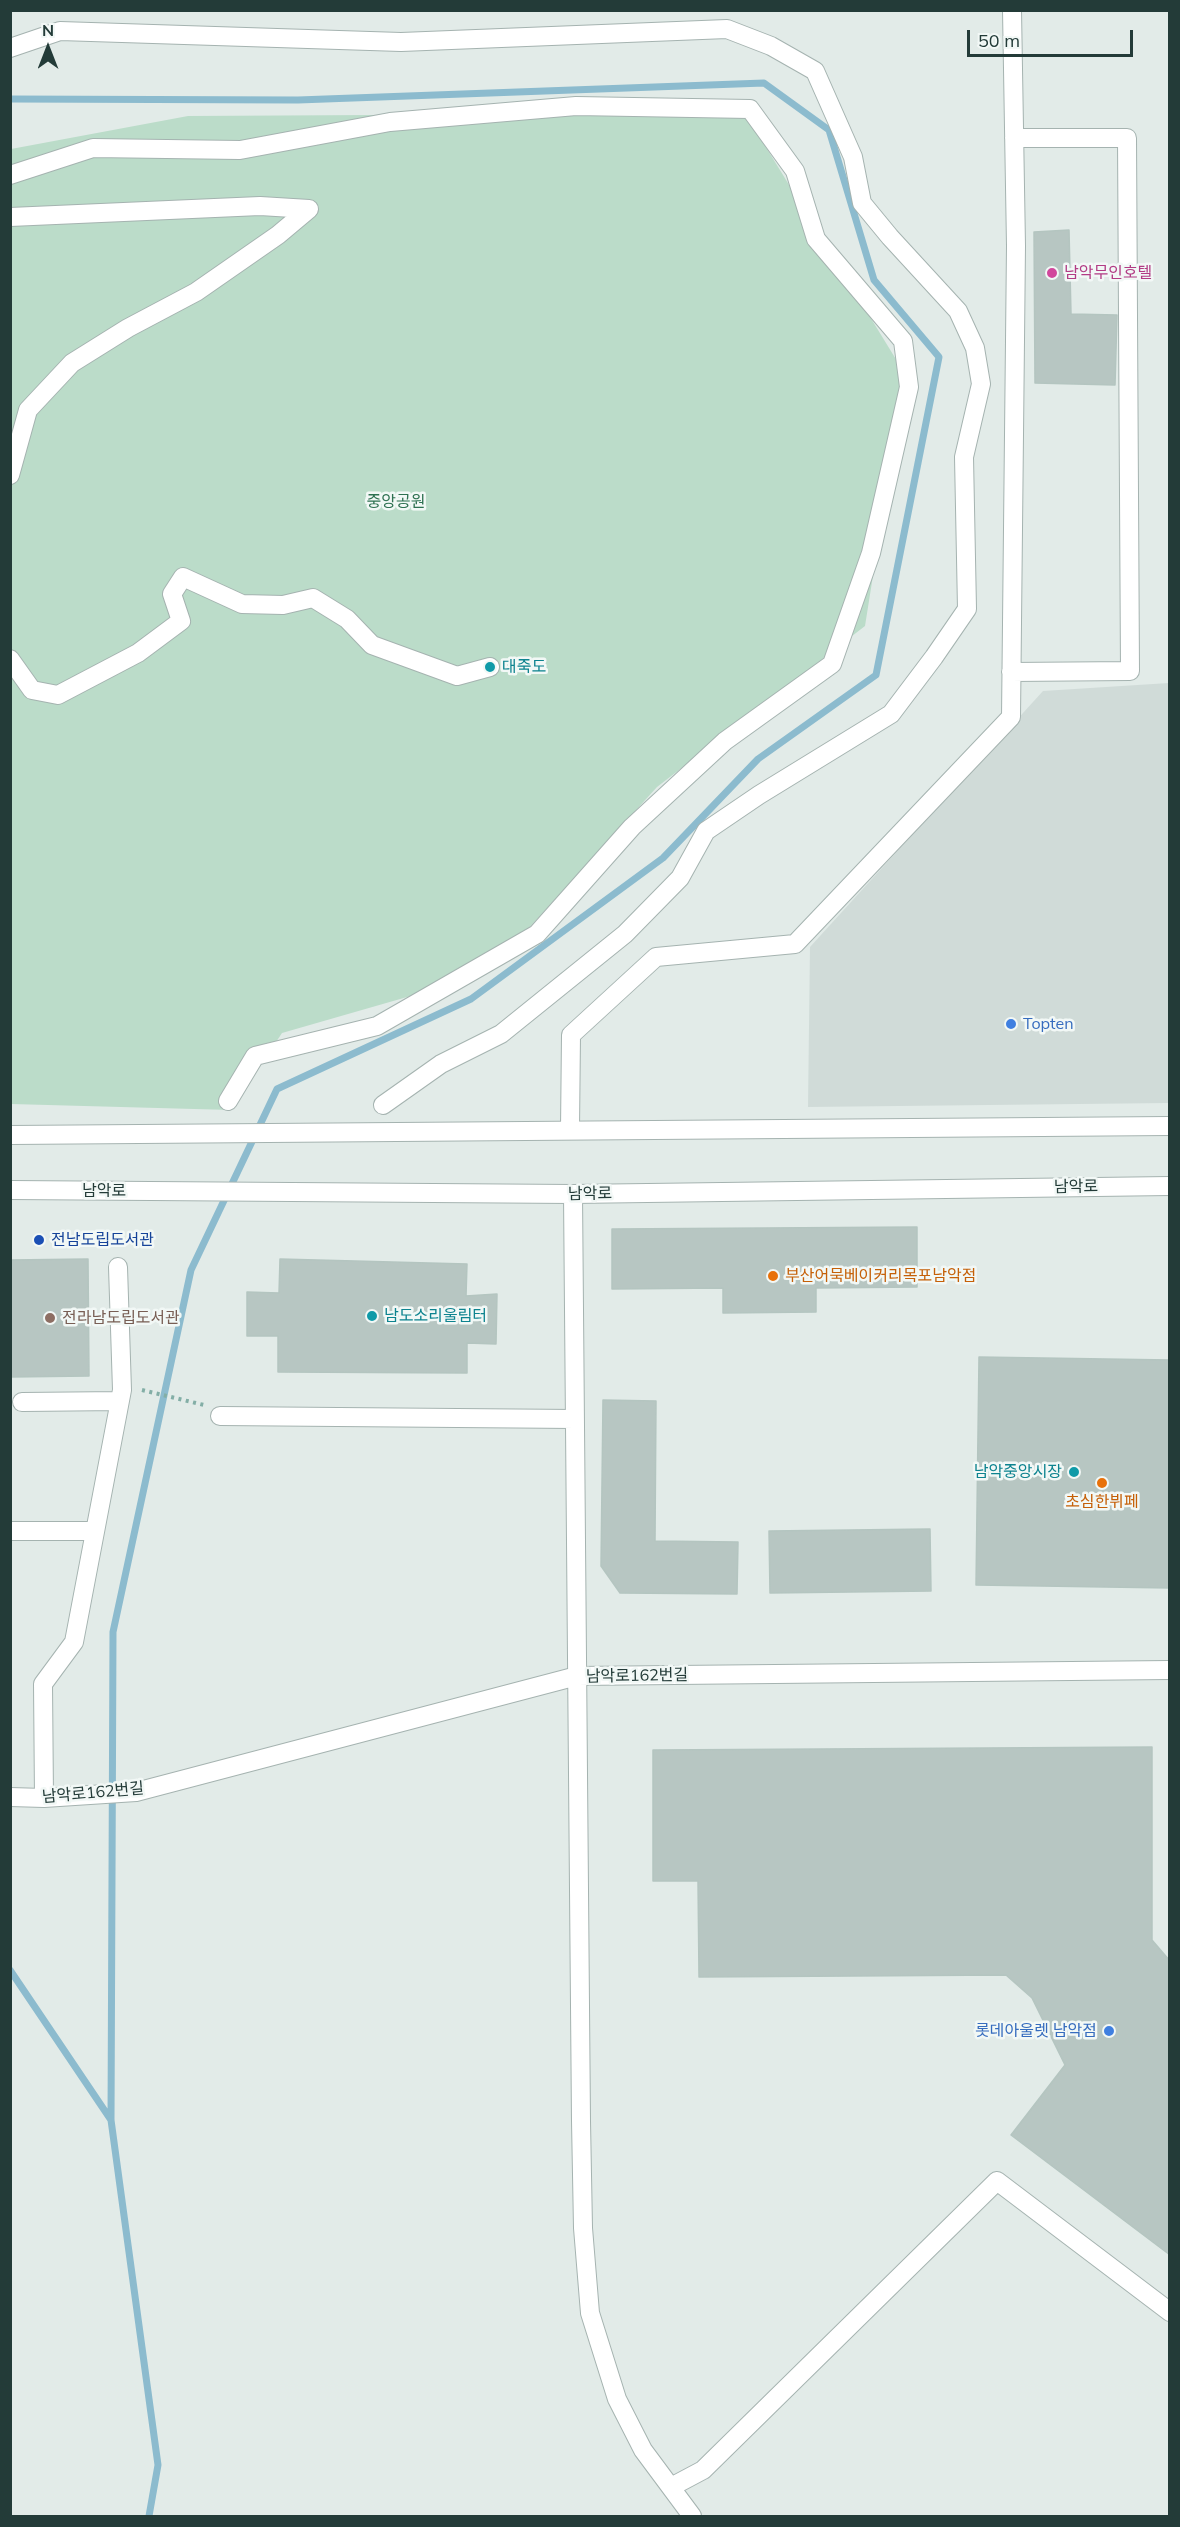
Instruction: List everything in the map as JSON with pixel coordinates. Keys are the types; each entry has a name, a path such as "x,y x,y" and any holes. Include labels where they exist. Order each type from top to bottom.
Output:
{"street":[{"path":"570,1129 571,1035 656,957 795,944 1011,717 1016,246 1012,10"},
{"path":"10,48 60,31 401,42 727,29 771,46 815,71 853,157 862,203 958,312 975,348 981,384 964,457 967,609 891,714 769,789 706,831 680,878 625,934 501,1034 441,1064 383,1106"},
{"path":"10,175 93,148 240,150 390,122 576,106 750,109 795,171 816,239 903,341 909,387 871,553 832,664 725,741 632,827 537,934 377,1026 255,1056 228,1101"},
{"path":"1011,672 1131,671 1126,138 1014,138"},
{"path":"10,217 260,206 309,209 278,235 196,292 128,328 72,363 28,410 10,475"},
{"path":"10,659 32,690 58,695 138,653 181,621 172,594 183,577 242,604 283,605 313,598 347,619 372,645 457,676 490,667"},
{"path":"10,1135 1170,1126"},
{"name":"남악로","path":"10,1190 573,1194 1170,1186"},
{"path":"573,1194 581,2145 583,2228 590,2313 617,2399 644,2450 693,2517"},
{"path":"52,1797 43,1684 74,1642 122,1390 118,1267"},
{"path":"22,1402 120,1401"},
{"path":"220,1416 575,1419"},
{"path":"10,1531 95,1531"},
{"name":"남악로162번길","path":"10,1797 136,1792 577,1676 1170,1670"},
{"path":"671,2487 704,2470 997,2181 1170,2312"}],"path":[{"path":"134,1388 189,1401"}],"shaded area":[{"path":"1169,683 1169,1103 808,1107 810,947 1043,691"}],"green space":[{"name":"중앙공원","path":"745,113 905,374 865,626 657,787 487,974 282,1033 231,1110 11,1104 11,149 188,116"}],"building":[{"name":"남악무인호텔","path":"1069,230 1071,314 1117,315 1115,385 1035,383 1034,232"},
{"path":"917,1227 917,1287 816,1288 816,1312 723,1313 723,1288 612,1289 612,1229"},
{"name":"전라남도립도서관","path":"88,1259 89,1376 10,1377 10,1260"},
{"name":"남도소리울림터","path":"280,1259 467,1264 466,1296 497,1294 496,1344 467,1343 467,1373 278,1372 278,1336 247,1336 247,1292 279,1293"},
{"name":"남악중앙시장","path":"979,1357 1170,1360 1170,1588 976,1585"},
{"path":"603,1400 656,1401 655,1541 738,1542 737,1594 620,1593 601,1566"},
{"path":"930,1529 931,1591 770,1593 769,1531"},
{"name":"롯데아울렛 남악점","path":"1152,1747 1152,1940 1170,1961 1170,2255 1011,2135 1065,2065 1032,1998 1006,1975 699,1977 698,1881 653,1881 653,1750"}],"waterway":[{"path":"10,99 298,100 764,83 829,130 874,280 939,357 876,675 758,759 663,858 471,999 277,1089 191,1270 113,1632 111,2120 158,2465 149,2516"},
{"path":"10,1970 111,2120"}],"place":[{"name":"남악무인호텔","path":"1052,273"},
{"name":"대죽도","path":"490,667"},
{"name":"Topten","path":"1011,1024"},
{"name":"전남도립도서관","path":"39,1240"},
{"name":"부산어묵베이커리목포남악점","path":"773,1276"},
{"name":"남도소리울림터","path":"372,1316"},
{"name":"전라남도립도서관","path":"50,1318"},
{"name":"남악중앙시장","path":"1074,1472"},
{"name":"초심한뷔페","path":"1102,1483"},
{"name":"롯데아울렛 남악점","path":"1109,2031"}]}
